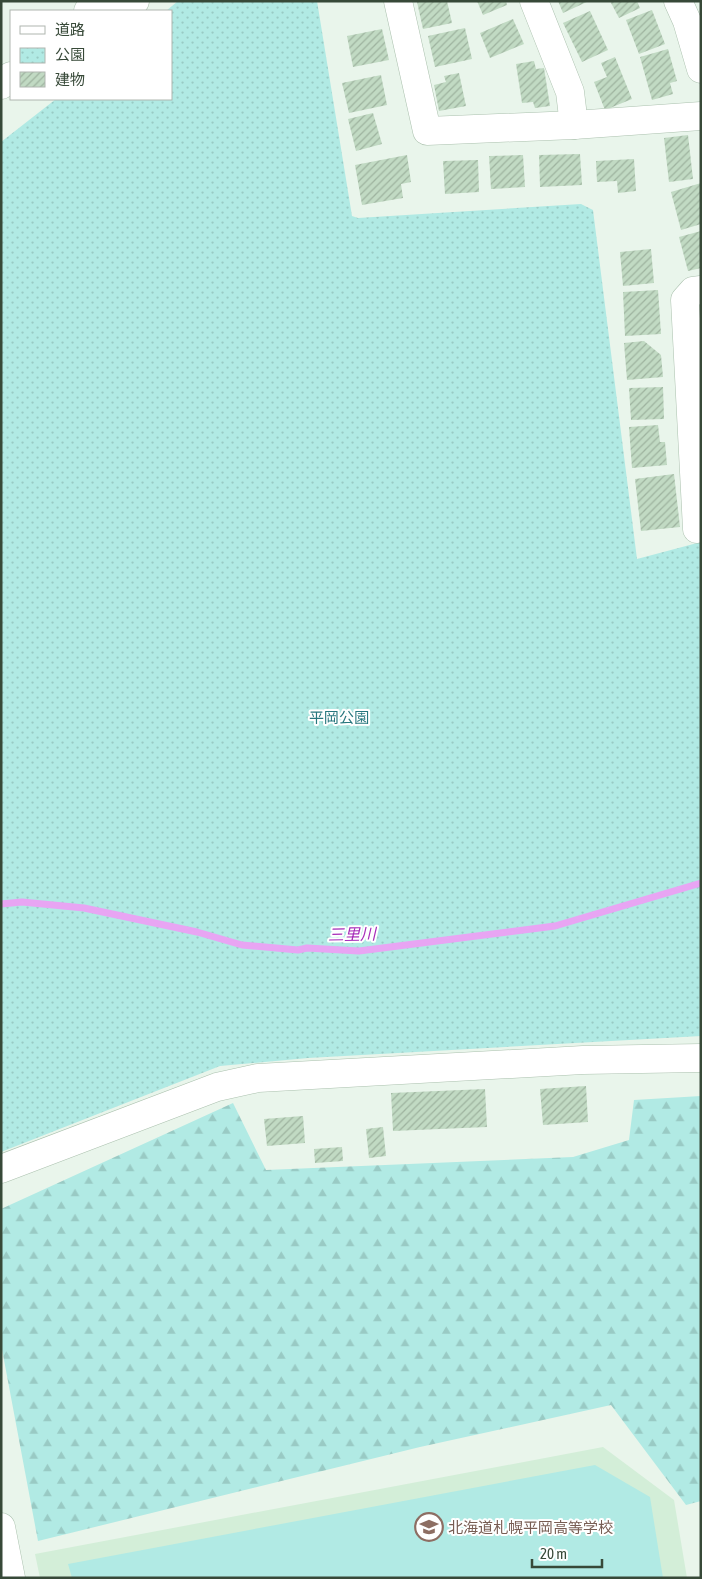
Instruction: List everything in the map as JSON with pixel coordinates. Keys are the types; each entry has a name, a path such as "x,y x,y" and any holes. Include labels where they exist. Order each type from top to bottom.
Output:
{"street":[{"path":"89,10 100,1"},
{"path":"122,10 135,1"},
{"path":"398,1 426,131 574,125 701,116"},
{"path":"534,1 570,92 574,125"},
{"path":"689,12 701,69"},
{"path":"697,529 696,436 685,300 692,291 701,290"},
{"path":"1,1169 217,1088 258,1078 583,1060 701,1058"},
{"path":"1,1527 11,1578"}],"shaded area":[{"name":"北海道札幌平岡高等学校","path":"603,1447 674,1500 687,1578 40,1578 35,1554"}],"green space":[{"name":"平岡公園","path":"178,1 317,1 352,216 358,218 581,204 593,210 637,559 701,542 701,1036 308,1058 220,1066 1,1152 1,142 55,100 172,100 172,10 167,10"},
{"path":"701,1096 701,1501 686,1505 611,1405 420,1447 38,1541 1,1344 1,1209 233,1103 266,1170 573,1157 629,1140 634,1100"},
{"name":"北海道札幌平岡高等学校","path":"595,1465 650,1497 663,1578 72,1578 68,1564"}],"building":[{"path":"447,1 452,23 423,29 417,2"},
{"path":"477,1 506,1 507,5 483,15"},
{"path":"558,1 589,1 563,13"},
{"path":"610,1 637,1 640,8 619,18"},
{"path":"652,10 665,44 639,54 626,20"},
{"path":"590,11 608,50 582,62 563,23"},
{"path":"513,19 524,44 490,58 480,33"},
{"path":"465,28 472,59 435,67 428,36"},
{"path":"382,29 389,60 353,67 347,36"},
{"path":"668,49 677,81 670,83 673,94 652,100 640,57"},
{"path":"615,57 632,99 605,110 594,82 607,77 601,63"},
{"path":"534,61 536,69 544,68 550,106 535,108 533,102 522,103 516,64"},
{"path":"459,73 466,106 439,111 434,85 446,82 444,76"},
{"path":"381,75 387,105 349,113 342,83"},
{"path":"373,113 382,144 356,151 348,119"},
{"path":"688,135 693,179 669,182 664,138"},
{"path":"580,154 582,185 540,187 539,155"},
{"path":"407,155 411,182 401,184 403,198 362,205 355,165"},
{"path":"523,155 525,187 491,189 489,156"},
{"path":"634,159 636,191 618,193 617,181 597,182 596,161"},
{"path":"478,160 479,192 445,194 443,161"},
{"path":"701,183 701,224 681,230 671,192"},
{"path":"701,231 701,268 688,271 679,237"},
{"path":"651,249 654,283 623,286 620,252"},
{"path":"658,290 661,334 625,336 623,292"},
{"path":"644,341 661,355 663,377 627,380 624,343"},
{"path":"663,387 664,419 631,420 629,388"},
{"path":"658,425 660,442 665,442 667,465 632,468 629,427"},
{"path":"674,474 680,527 641,531 635,479"},
{"path":"586,1086 588,1122 543,1125 540,1089"},
{"path":"485,1089 487,1127 393,1131 391,1093"},
{"path":"303,1116 305,1143 267,1146 264,1119"},
{"path":"383,1127 386,1156 369,1158 366,1129"},
{"path":"342,1147 343,1161 315,1163 314,1149"}],"waterway":[{"name":"三里川","path":"1,904 22,902 84,908 197,932 242,945 298,950 307,948 359,951 555,926 701,883"}],"place":[{"name":"北海道札幌平岡高等学校","path":"429,1527"}]}
